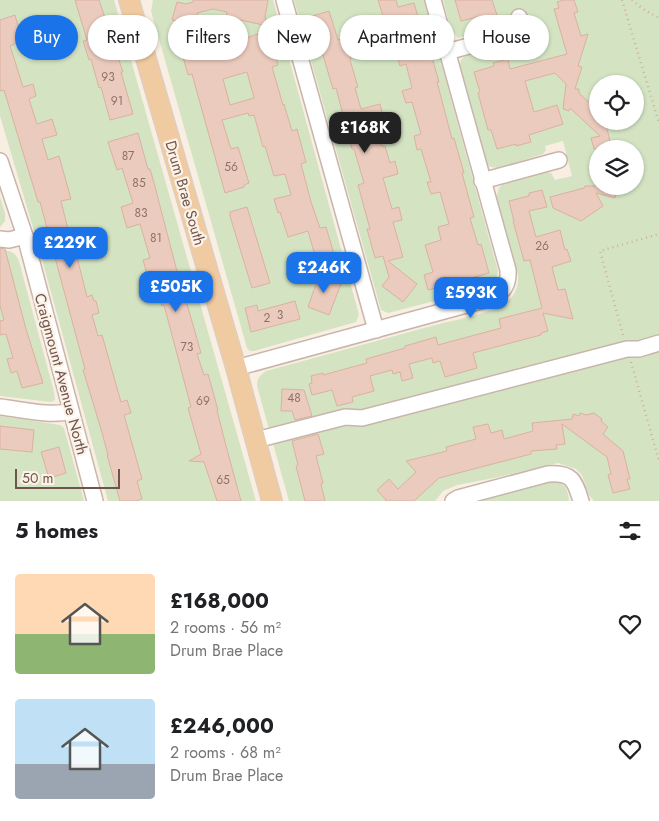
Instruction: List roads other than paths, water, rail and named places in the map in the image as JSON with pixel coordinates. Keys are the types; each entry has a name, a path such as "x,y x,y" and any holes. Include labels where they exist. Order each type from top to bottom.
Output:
{"main road":[{"name":"Drum Brae South","path":"129,0 236,368 272,501"}],"street":[{"path":"284,0 376,330"},
{"path":"433,0 437,15"},
{"path":"236,368 488,299 498,295 505,289 508,270 449,60"},
{"name":"Craigmount Avenue North","path":"0,161 25,236 95,501"},
{"path":"482,181 559,161"},
{"path":"0,239 9,240 25,236"},
{"path":"256,440 345,417 362,418 627,349 639,349 659,343"},
{"path":"0,407 54,413 71,411"},
{"path":"453,501 458,498 556,474 563,474 574,481 581,501"}]}
